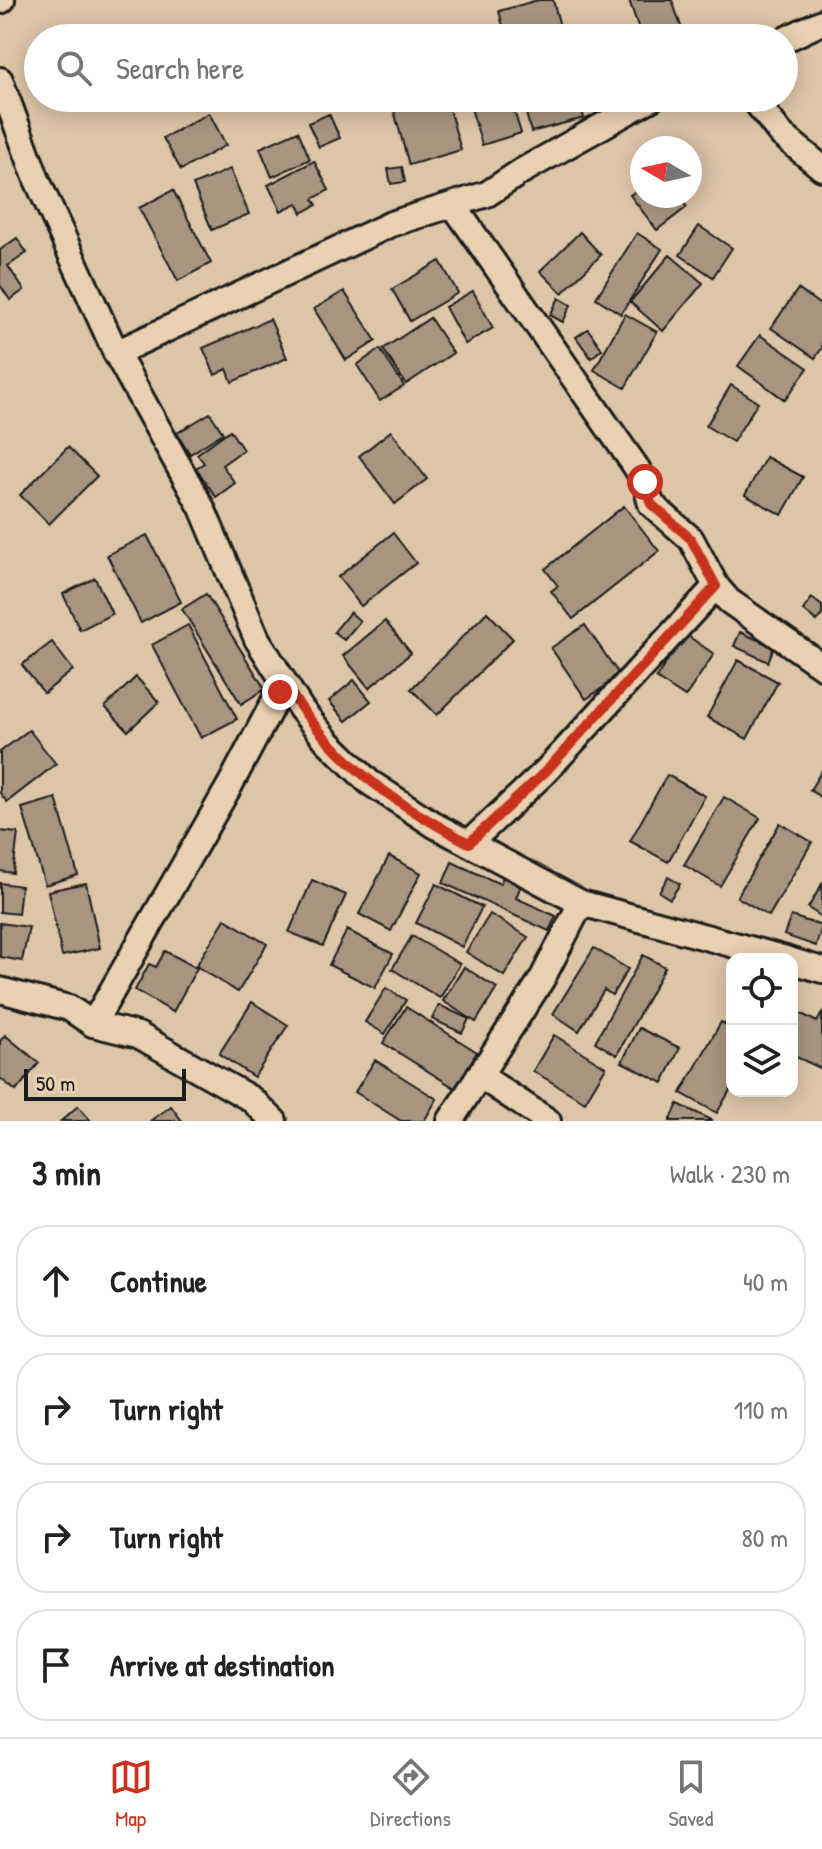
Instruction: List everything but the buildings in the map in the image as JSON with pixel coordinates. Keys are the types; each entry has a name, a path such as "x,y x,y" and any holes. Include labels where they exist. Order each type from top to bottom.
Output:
{"street":[{"path":"798,33 822,22"},
{"path":"0,80 37,180 116,353 202,508 257,639 284,683 327,741 369,782 436,826 581,903 766,953"},
{"path":"116,353 391,224 487,194 627,112"},
{"path":"764,112 781,134 822,168"},
{"path":"454,206 636,467 645,482 651,504 691,539 716,586 729,601 822,666"},
{"path":"469,843 546,771 716,586"},
{"path":"93,1024 230,785 284,683"},
{"path":"450,1121 542,979 581,903"},
{"path":"798,963 822,970"},
{"path":"0,990 69,1008 93,1024 138,1035 251,1099 274,1121"},
{"path":"479,1075 548,1121"}],"route":[{"path":"280,692 284,683 327,741 369,782 436,826 469,843 546,771 716,586 691,539 651,504 645,482"}]}
